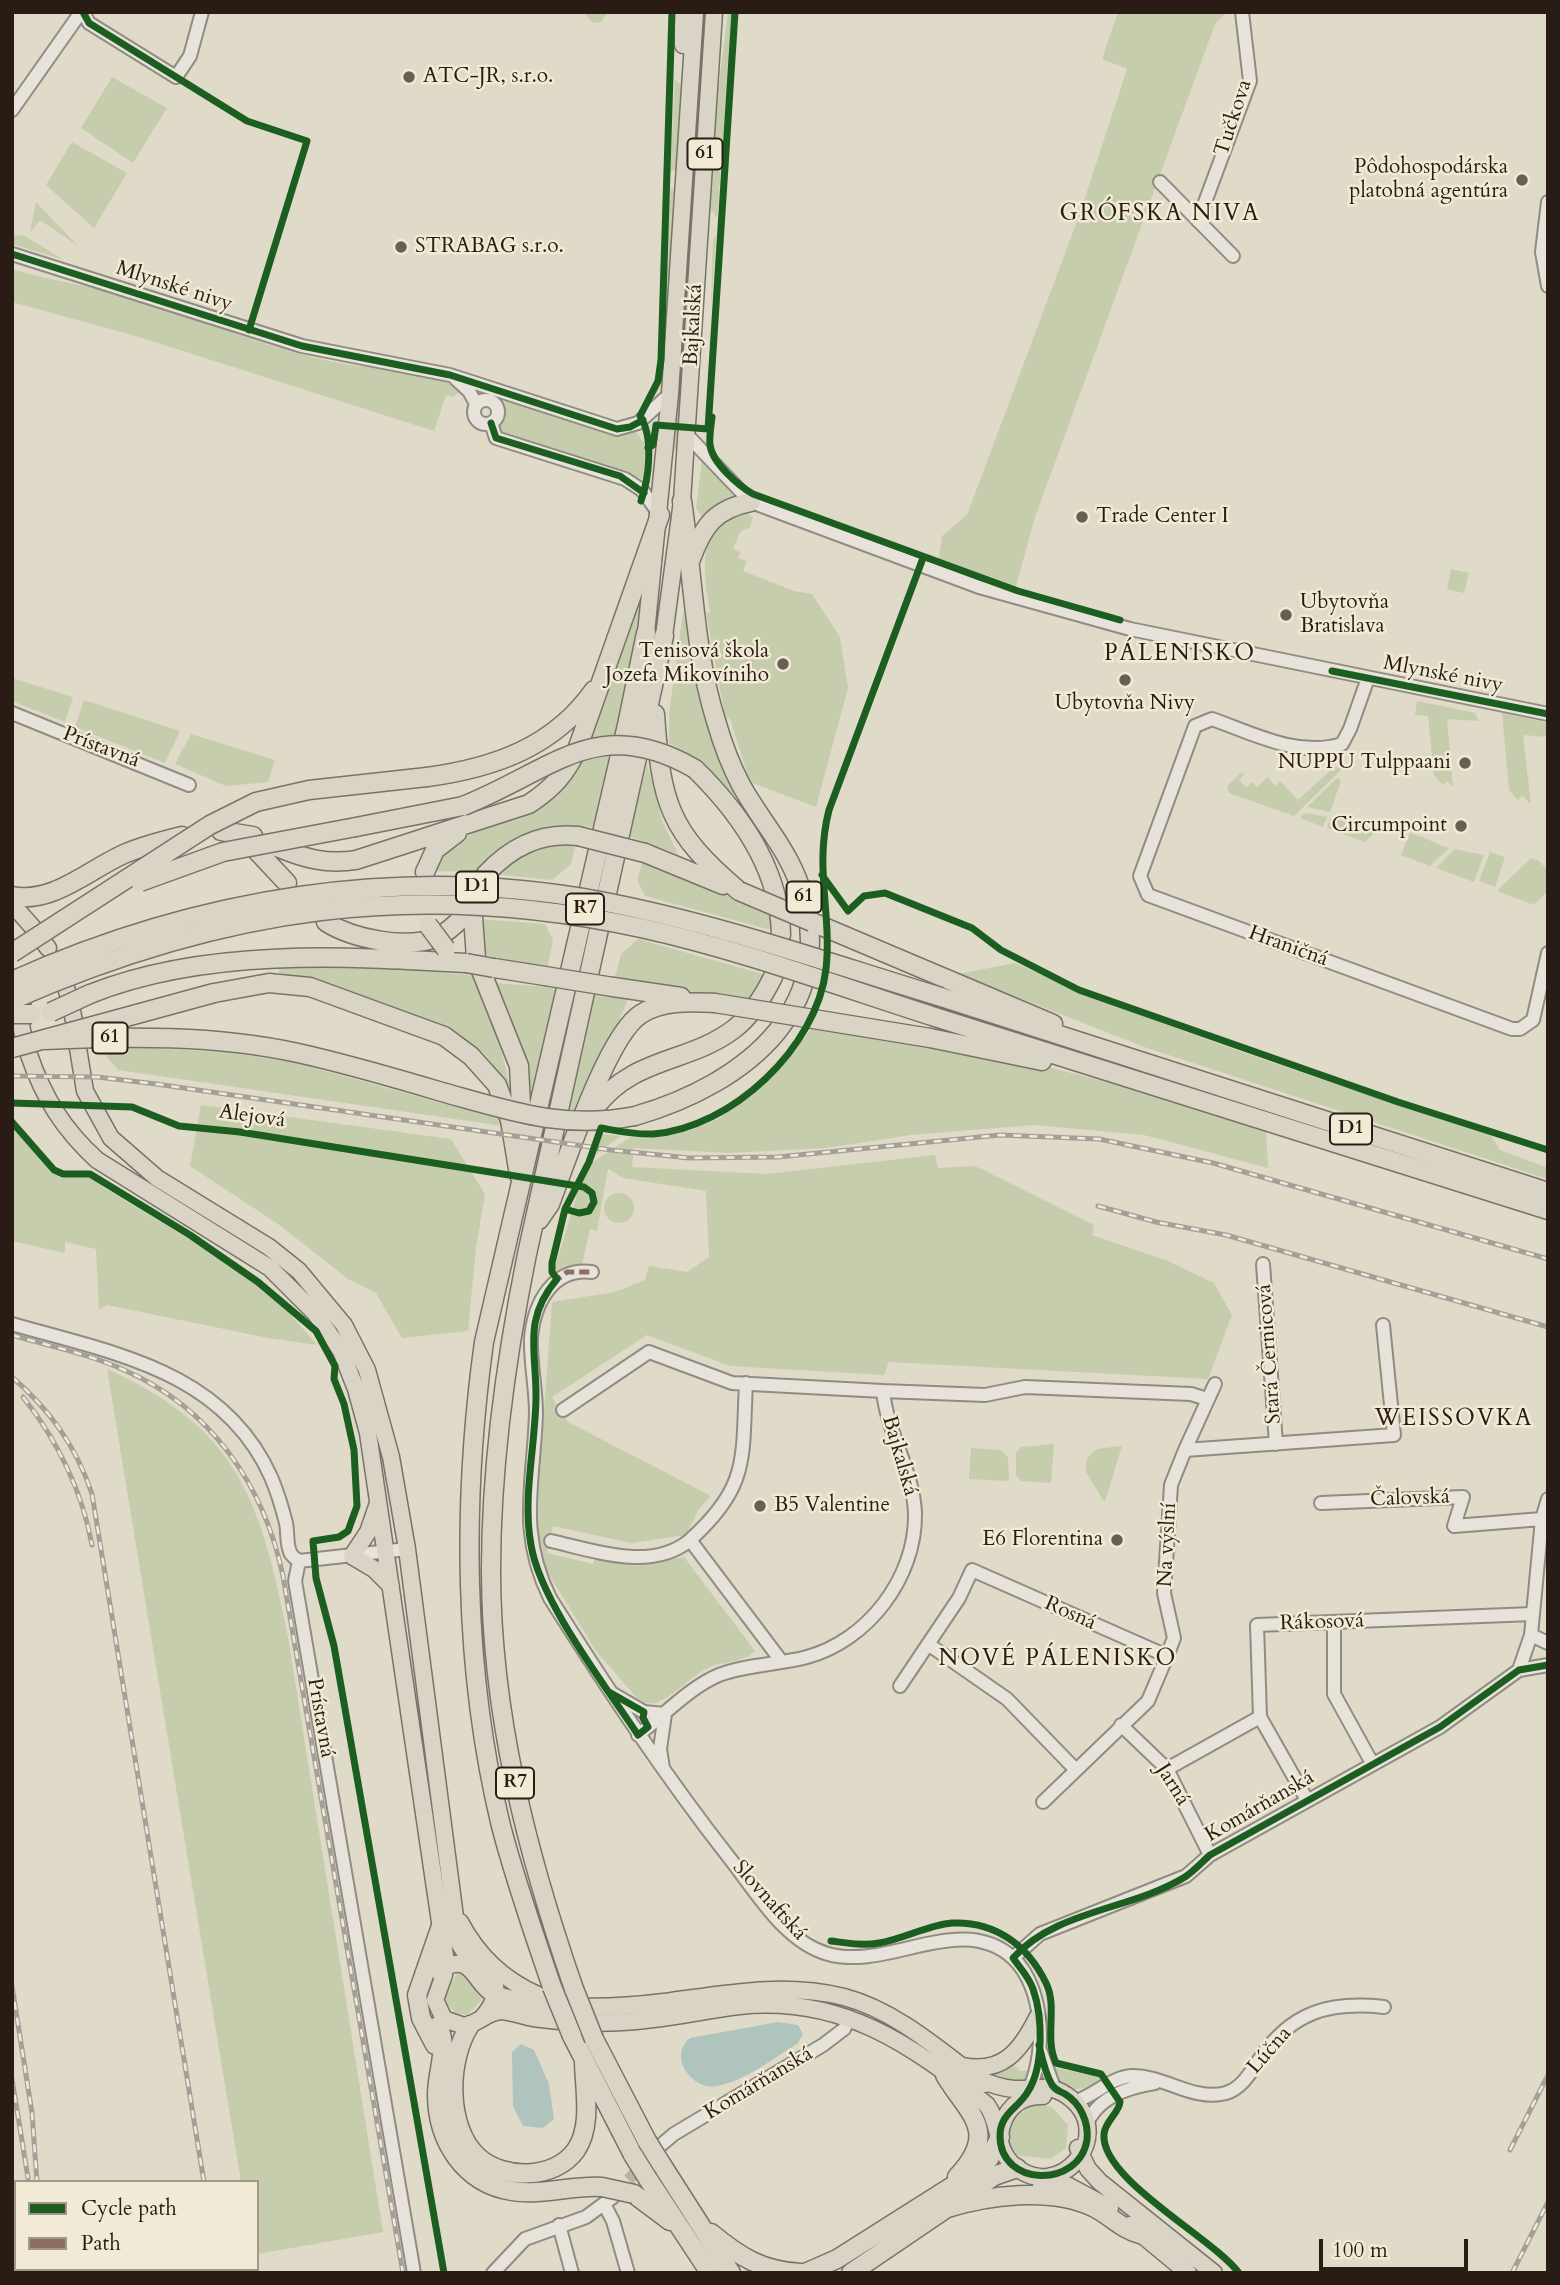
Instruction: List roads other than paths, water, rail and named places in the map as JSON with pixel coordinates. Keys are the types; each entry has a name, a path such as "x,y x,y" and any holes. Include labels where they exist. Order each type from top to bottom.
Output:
{"highway":[{"name":"61","path":"44,1040 164,1037 259,1046 338,1062 547,1120 585,1123 635,1116 695,1096 751,1061 776,1037 795,1004 808,972 810,930 806,903 795,874 740,784 716,722 706,682 682,501"},
{"path":"691,559 700,535 713,517 729,507 751,502"},
{"path":"277,847 304,858 344,862 529,804 560,780 578,747 660,515"},
{"name":"R7","path":"646,633 628,724 484,1342 471,1498 472,1628 475,1678 501,1826 553,1996 633,2155 648,2179 731,2273"},
{"name":"R7","path":"664,636 513,1324 498,1431 491,1570 506,1738 522,1819 544,1903 594,2039 654,2143 686,2223 710,2273"},
{"path":"12,953 210,825 256,802 309,790 427,777 486,767 526,750 568,719 602,678"},
{"path":"653,693 660,774 670,810 692,848 739,891"},
{"path":"77,911 192,861 266,842 463,806 571,755 611,745 652,747 695,769 729,804 751,836 768,869 780,907 781,935"},
{"path":"425,872 435,850 468,825"},
{"path":"222,831 250,842 286,883"},
{"path":"12,896 32,898 48,895 124,854 182,836"},
{"path":"486,874 518,846 547,837 578,836 645,853 1046,1020 1085,1044"},
{"name":"D1","path":"12,981 96,946 211,912 309,894 402,886 452,886 565,896 683,919 941,997 1548,1192"},
{"name":"D1","path":"19,1010 104,961 236,924 358,907 452,905 548,912 643,929 723,950 1548,1210"},
{"path":"326,922 355,936 422,941 440,936 468,916 476,958 519,1066 522,1119 520,1185"},
{"path":"426,920 446,949 466,963"},
{"path":"19,1010 51,1012 131,979 204,966 343,957 466,963 930,1038 1050,1063 1080,1063"},
{"path":"582,1126 607,1092 628,1076 717,1040 734,1029 764,996 773,977"},
{"path":"21,1046 214,993 269,983 310,986 444,1036 471,1056 497,1085 510,1120 520,1185"},
{"path":"532,1231 550,1204 617,1044 641,1014 668,1004 715,1003"},
{"path":"440,2062 434,2039 421,2018 417,2002 418,1988 441,1926"},
{"path":"438,2026 444,2040 440,2062 439,2121 450,2150 468,2171 482,2180 511,2191 607,2196 634,2194 743,2259 764,2268 803,2273 837,2259 976,2171 997,2145"},
{"path":"472,2026 455,2081 455,2106 461,2130 480,2158 518,2174 542,2172 561,2163 576,2150 587,2109 584,2060"},
{"path":"945,2074 973,2113 978,2131 970,2160 950,2185"},
{"path":"851,2273 944,2209 1011,2169"},
{"path":"944,2209 995,2196 1038,2197 1086,2205 1124,2229 1140,2234"}],"main road":[{"path":"683,12 683,66 689,89"},
{"name":"Bajkalská","path":"646,633 660,515 670,394 695,12"},
{"name":"Bajkalská","path":"664,636 682,501 714,12"},
{"path":"709,83 722,12"},
{"path":"12,904 43,941"},
{"path":"19,1010 21,1046 41,1092 65,1129 97,1160 260,1261 292,1288 315,1313 341,1351 356,1389 368,1433 387,1552 441,1926 445,1967 435,1994 436,2006 448,2022 472,2026 500,2011 551,2020 623,2022 763,2005 804,2006 850,2017 901,2042 945,2074 974,2086 1000,2087 1042,2096 1062,2104 1075,2120 1113,2200 1140,2234 1188,2273"},
{"path":"78,1048 90,1104 111,1138 132,1158 281,1256 330,1305 357,1347 378,1402 391,1457 407,1549 460,1946 488,1971 493,1994 472,2026"},
{"path":"379,1503 368,1532 352,1556 374,1569 391,1586"},
{"path":"455,1914 469,1941 501,1975 553,1996"},
{"path":"515,2015 472,2026 438,2026 428,2013 425,1998 433,1976 445,1967 459,1965 473,1970 485,1989 493,1994 553,1996 628,2005 734,1991 786,1988 819,1992 874,2009 962,2066 990,2110 997,2145 1011,2169 1028,2183 1077,2189 1113,2200"},
{"path":"962,2066 989,2068 1012,2057 1022,2047 1037,2018"},
{"path":"997,2145 1007,2112 1026,2093 1055,2090 1074,2102 1083,2141 1069,2169 1057,2175"},
{"path":"1011,2169 1056,2165 1068,2158 1083,2141"},
{"path":"1011,2169 1040,2176 1057,2175 1085,2185 1113,2200 1214,2273"}],"street":[{"path":"12,110 82,12 89,23 176,78 190,56 202,12"},
{"name":"Tučkova","path":"1198,221 1250,81 1242,12"},
{"path":"1160,183 1233,256"},
{"path":"1548,202 1542,252 1548,286"},
{"name":"Mlynské nivy","path":"12,254 302,346 450,374 620,429 638,423 670,394"},
{"path":"450,374 485,402 498,413 491,423 482,424 474,412 485,402 511,395"},
{"path":"479,383 485,402"},
{"path":"491,423 496,438 625,478 642,490 660,515"},
{"path":"687,435 751,502"},
{"name":"Mlynské nivy","path":"751,502 1023,601 1129,629 1548,714"},
{"name":"Hraničná","path":"1368,678 1342,744 1329,748 1283,745 1212,719 1195,726 1140,876 1148,895 1512,1029 1520,1029 1533,1020 1548,953"},
{"name":"Prístavná","path":"12,713 189,785"},
{"name":"Stará Černicová","path":"1264,1264 1276,1444"},
{"name":"Slovnaftská","path":"592,1272 567,1272 554,1282 540,1306 531,1338 536,1390 530,1544 542,1581 577,1641 664,1772 768,1907 802,1943 827,1954 867,1958 937,1942 976,1940 1013,1958"},
{"name":"Prístavná","path":"12,1324 146,1363 178,1378 218,1407 243,1434 270,1475 284,1514 290,1552 299,1561 295,1581 414,2273"},
{"path":"1185,1450 1394,1435 1383,1325"},
{"name":"Bajkalská","path":"563,1410 649,1352 732,1383 985,1395 1024,1387 1191,1394 1207,1399"},
{"path":"551,1541 626,1558 678,1550 711,1521 733,1494 741,1465 746,1383"},
{"name":"Na výslní","path":"1043,1802 1147,1701 1167,1656 1174,1638 1164,1593 1171,1485 1215,1384"},
{"name":"Bajkalská","path":"638,1735 710,1679 740,1668 782,1662 821,1652 856,1633 879,1610 901,1571 913,1530 914,1506 883,1391"},
{"name":"Čalovská","path":"1321,1503 1463,1497 1454,1526 1542,1519"},
{"path":"1548,1499 1542,1519 1531,1635 1519,1670 1548,1665"},
{"path":"690,1540 782,1662"},
{"path":"299,1561 407,1549"},
{"name":"Rosná","path":"928,1644 959,1598 972,1570 1167,1656"},
{"name":"Rákosová","path":"1307,1800 1260,1717 1257,1625 1532,1614"},
{"path":"1334,1623 1334,1694 1372,1763"},
{"path":"1531,1635 1548,1643"},
{"path":"900,1686 928,1644 1007,1699 1075,1769"},
{"name":"Komárňanská","path":"1013,1958 1040,1934 1186,1876 1210,1855 1440,1727 1519,1670"},
{"path":"609,1692 644,1712 665,1714 660,1749 664,1772"},
{"path":"1167,1769 1260,1717"},
{"name":"Jarná","path":"1121,1725 1167,1769 1210,1855"},
{"path":"1013,1958 1034,1991 1039,2045 1055,2090"},
{"name":"Lúčna","path":"1074,2102 1124,2077 1140,2076 1196,2093 1228,2092 1241,2085 1277,2038 1302,2018 1331,2006 1357,2004 1384,2007"},
{"name":"Komárňanská","path":"654,2143 674,2134 824,2045 844,2029 850,2017"},
{"path":"1026,2093 1039,2045"},
{"path":"1083,2141 1095,2111 1115,2095 1132,2087 1159,2082"},
{"path":"493,2273 525,2239 586,2217 607,2196"},
{"path":"607,2196 628,2273"},
{"path":"559,2225 572,2273"}],"water":[{"path":"778,2022 798,2025 803,2034 798,2043 749,2074 728,2083 708,2086 699,2083 686,2071 682,2063 681,2054 690,2038"},
{"path":"521,2044 534,2050 549,2084 554,2119 543,2128 523,2126 513,2106 512,2052"},
{"path":"12,2176 14,2271 27,2273 12,2273"}],"tunnel":[{"path":"616,2193 659,2148"}],"railway":[{"path":"12,1076 97,1077 156,1084 611,1150 689,1158 778,1157 1000,1135 1099,1139 1213,1163 1548,1259"},
{"path":"1098,1206 1156,1222 1226,1235 1548,1327"},
{"path":"12,1335 111,1364 155,1386 183,1405 208,1428 229,1453 262,1511 283,1576 403,2273"},
{"path":"12,1377 38,1402 60,1430 78,1460 92,1494 204,2180"},
{"path":"23,1397 57,1448 75,1486 92,1545"},
{"path":"12,1986 32,2113 37,2180"},
{"path":"1510,2150 1548,2075"},
{"path":"12,2079 28,2178"},
{"path":"1512,2273 1548,2202"}],"place":[{"name":"ATC-JR, s.r.o.","path":"409,77"},
{"name":"Pôdohospodárska platobná agentúra","path":"1522,180"},
{"name":"STRABAG s.r.o.","path":"401,247"},
{"name":"Trade Center I","path":"1082,517"},
{"name":"Ubytovňa Bratislava","path":"1286,615"},
{"name":"Tenisová škola Jozefa Mikovíniho","path":"783,664"},
{"name":"Ubytovňa Nivy","path":"1125,680"},
{"name":"NUPPU Tulppaani","path":"1465,763"},
{"name":"Circumpoint","path":"1461,826"},
{"name":"B5 Valentine","path":"760,1506"},
{"name":"E6 Florentina","path":"1117,1540"}],"district":[{"name":"GRÓFSKA NIVA","path":"1160,215"},
{"name":"PÁLENISKO","path":"1180,655"},
{"name":"WEISSOVKA","path":"1454,1420"},
{"name":"NOVÉ PÁLENISKO","path":"1058,1660"}]}
